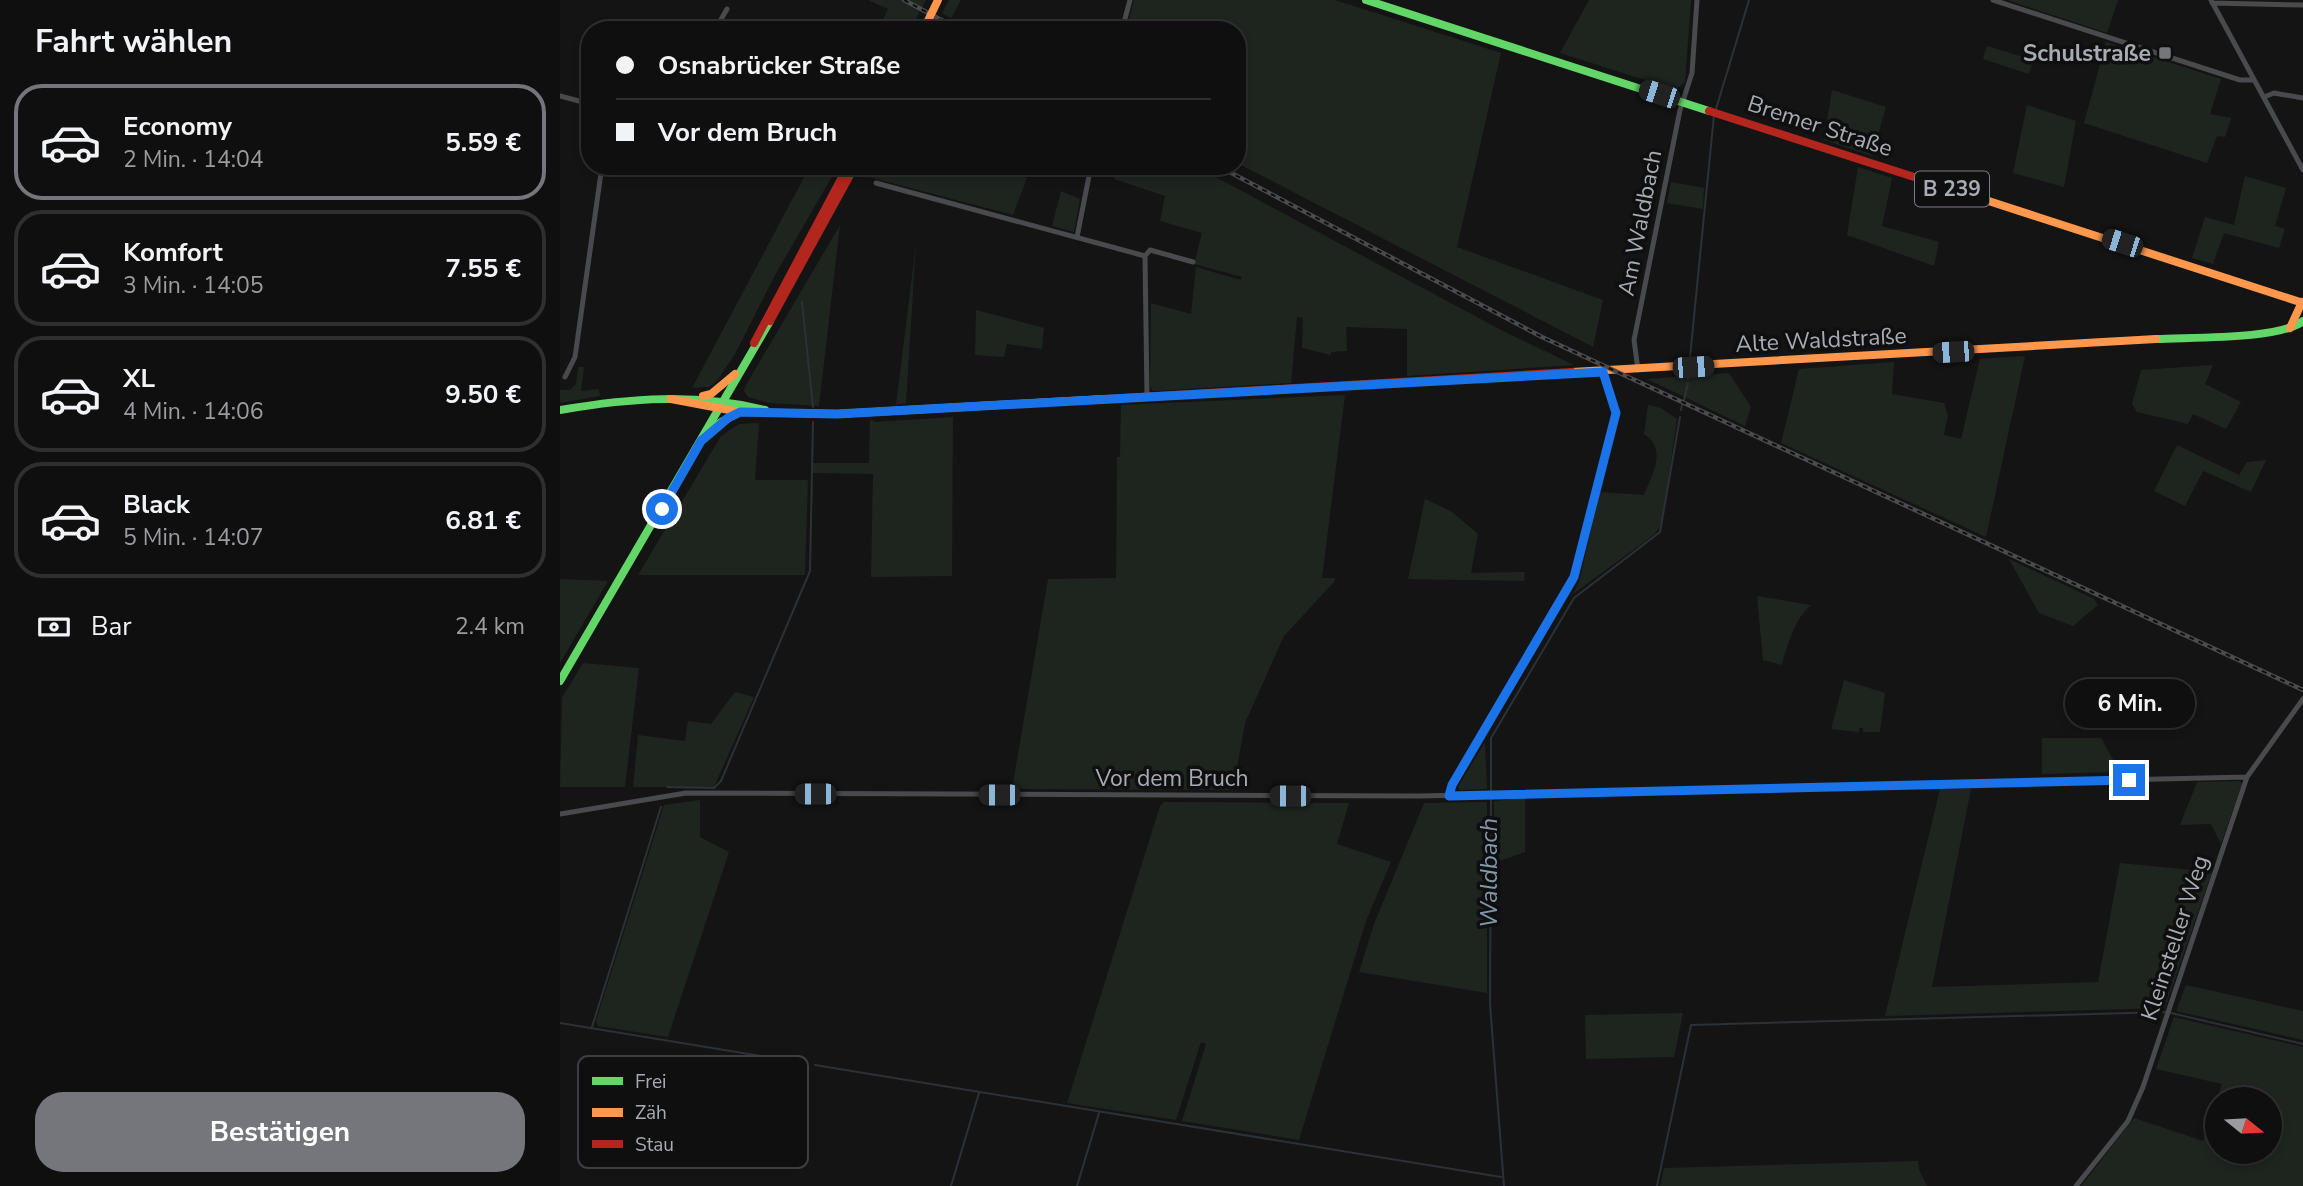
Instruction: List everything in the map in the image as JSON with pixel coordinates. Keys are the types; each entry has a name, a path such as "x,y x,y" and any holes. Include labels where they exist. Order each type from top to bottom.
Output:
{"main road":[{"path":"927,21 938,0"},
{"name":"Bremer Straße","path":"1366,0 2303,301"},
{"path":"560,681 701,441 843,175"},
{"path":"751,350 764,334 850,175"},
{"path":"2285,332 2297,318 2303,301"},
{"name":"Alte Waldstraße","path":"560,410 622,400 671,399 812,415 2285,332 2303,321"},
{"path":"709,426 708,414 700,401 742,367"},
{"path":"701,441 721,422 742,408 735,395 733,382"}],"street":[{"path":"1124,21 1130,0"},
{"name":"Am Waldbach","path":"1638,370 1634,340 1683,102 1692,74 1697,0"},
{"path":"1993,0 2228,76 2253,80"},
{"path":"2211,1 2303,170"},
{"path":"2211,1 2303,5"},
{"path":"720,21 727,9"},
{"path":"2264,97 2274,93 2303,97"},
{"path":"560,96 581,102"},
{"path":"565,377 575,357 601,175"},
{"path":"1077,237 1089,175"},
{"path":"876,183 1145,256"},
{"path":"1147,397 1145,256 1150,250 1193,262"},
{"path":"1449,796 1452,785 1574,577 1616,413 1603,372"},
{"name":"Kleinsteller Weg","path":"2076,1186 2128,1121 2168,1017 2247,777 2303,699"},
{"name":"Vor dem Bruch","path":"560,814 686,793 1487,796 2247,777"}],"shaded area":[{"path":"868,0 926,0 915,21 882,21 888,9"},
{"path":"949,0 961,0 951,18 942,13"},
{"path":"1134,0 1335,0 1501,53 1457,247 1603,300 1593,347 1246,168 1246,21 1128,21"},
{"path":"1589,0 1691,0 1685,82 1676,90 1560,53"},
{"path":"2007,0 2118,0 2107,33"},
{"path":"2045,23 2029,74 1983,59 1987,46 2033,60"},
{"path":"2106,42 2221,79 2210,114 2231,118 2225,137 2217,136 2207,163 2084,123"},
{"path":"1832,90 1886,107 1872,156 1824,140"},
{"path":"2027,105 2076,121 2064,187 2013,173"},
{"path":"1858,167 1892,178 1882,226 1939,242 1934,266 1847,235"},
{"path":"805,175 833,175 774,277 735,354 717,381 709,387 692,388"},
{"path":"1019,175 1027,178 1013,215 865,176"},
{"path":"1115,175 1212,175 1503,331 1574,365 1407,376 1407,329 1346,327 1347,351 1331,352 1331,355 1302,348 1303,318 1297,317 1291,383 1153,391 1150,387 1151,303 1191,314 1196,267 1241,280 1242,277 1194,264 1202,233 1160,221 1165,196 1114,179"},
{"path":"2245,176 2286,188 2275,226 2285,229 2279,248 2224,233 2213,264 2192,258 2205,217 2234,225"},
{"path":"1671,182 1704,188 1703,209 1667,203"},
{"path":"1061,191 1080,199 1074,232 1052,226"},
{"path":"840,225 819,406 769,403 748,397 744,391 746,385"},
{"path":"916,244 906,403 896,405"},
{"path":"976,310 1044,328 1042,349 1007,344 1004,357 975,355"},
{"path":"2025,356 1986,537 1781,443 1799,369 1894,362 1892,394 1944,403 1948,416 1944,435 1961,439 1980,359"},
{"path":"2213,365 2205,384 2241,402 2226,429 2193,414 2188,424 2137,412 2132,404 2141,370"},
{"path":"578,367 584,367 581,391 599,389 600,396 560,403 560,390 570,390 576,384"},
{"path":"1729,373 1751,407 1745,426 1647,379"},
{"path":"1345,395 1322,578 1335,578 1334,582 1284,636 1245,723 1233,790 1012,789 1048,579 1116,578 1117,457 1120,457 1121,405"},
{"path":"1648,405 1661,408 1677,419 1662,523 1655,534 1573,594 1579,582 1600,492 1644,495 1651,479 1657,454 1651,440 1644,434"},
{"path":"953,417 952,576 871,577 873,474 813,473 813,463 869,463 870,419 875,422"},
{"path":"759,423 755,480 808,480 805,575 638,575 721,436 739,424"},
{"path":"2177,445 2239,475 2247,462 2266,460 2251,492 2203,471 2185,506 2154,491"},
{"path":"1425,499 1451,511 1478,534 1471,573 1525,572 1524,581 1408,579"},
{"path":"2009,559 2094,599 2098,605 2073,626 2039,613"},
{"path":"560,579 608,581 560,663"},
{"path":"1757,596 1811,605 1796,625 1782,665 1763,660"},
{"path":"583,663 639,668 625,787 560,787 562,698"},
{"path":"1844,680 1885,693 1880,732 1863,732 1863,728 1859,728 1859,732 1831,729"},
{"path":"735,692 754,697 714,787 633,787 638,735 685,741 688,721 711,724"},
{"path":"2042,738 2101,738 2120,772 2042,774"},
{"path":"1485,742 1487,789 1460,790 1458,787"},
{"path":"2240,781 2242,784 2221,844 2211,824 2180,825 2197,782"},
{"path":"1940,789 1971,789 1932,987 2098,982 2120,863 2212,872 2165,1008 1885,1016"},
{"path":"1525,798 1525,852 1494,863 1494,801"},
{"path":"700,800 700,837 729,852 668,1037 598,1026 596,1021 664,805"},
{"path":"1164,802 1349,803 1337,844 1391,862 1366,921 1299,1140 1182,1121 1206,1044 1201,1042 1176,1120 1067,1103 1160,806"},
{"path":"1487,802 1487,993 1359,972 1374,924 1424,803"},
{"path":"2186,985 2303,1011 2303,1040 2176,1011"},
{"path":"1683,1013 1674,1057 1586,1059 1585,1015"},
{"path":"2174,1017 2303,1047 2303,1186 2081,1186 2134,1118 2203,1141 2205,1135 2205,1164 2282,1164 2282,1087 2221,1087 2222,1084 2156,1069"},
{"path":"1918,1161 1927,1186 1660,1186 1664,1168"}],"waterway":[{"path":"1716,109 1749,0"},
{"path":"1690,357 1714,115"},
{"path":"802,302 813,407"},
{"name":"Waldbach","path":"1684,400 1688,383"},
{"name":"Waldbach","path":"1681,410 1682,405"},
{"name":"Waldbach","path":"1491,792 1491,738 1574,598 1660,532 1680,417"},
{"path":"667,787 714,788 721,781 810,571 813,422"},
{"name":"Waldbach","path":"1491,798 1490,1004 1504,1186"},
{"path":"592,1027 661,807"},
{"path":"1657,1186 1691,1025 2166,1012"},
{"path":"2171,1013 2303,1044"},
{"path":"560,1023 761,1056"},
{"path":"815,1065 1501,1177"},
{"path":"951,1186 979,1093"},
{"path":"1077,1186 1099,1113"}],"railway":[{"path":"904,0 943,21"},
{"path":"1235,175 1542,337 2303,690"}],"traffic: fast":[{"path":"1366,0 1709,111"},
{"path":"560,681 770,321"},
{"path":"2156,339 2255,335 2275,332 2303,321"},
{"path":"560,410 663,399 714,401 765,410"},
{"path":"708,434 721,422 740,412"}],"traffic: slow":[{"path":"928,21 938,0"},
{"path":"1967,194 2303,303"},
{"path":"2290,328 2302,302"},
{"path":"1572,372 2156,339"},
{"path":"703,396 711,394 735,374"},
{"path":"671,399 740,412 837,414 1105,399"}],"traffic: jam":[{"path":"1709,111 1967,194"},
{"path":"754,343 843,175"},
{"path":"770,321 850,175"},
{"path":"1105,399 1572,372"}],"place":[{"name":"Schulstraße","path":"2165,53"}],"route":[{"path":"662,509 701,441 721,422 740,412 837,414 1603,372 1616,413 1570,589 1452,785 1449,796 2129,780"}]}
